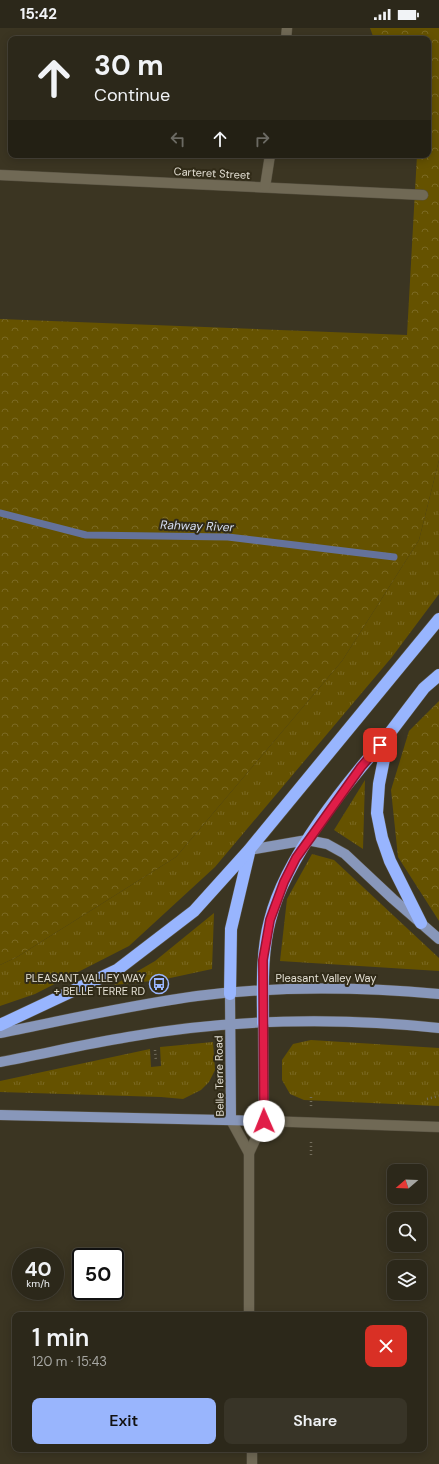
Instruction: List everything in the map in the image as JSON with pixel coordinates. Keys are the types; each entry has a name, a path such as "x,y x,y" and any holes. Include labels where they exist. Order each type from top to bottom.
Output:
{"highway":[{"path":"0,1025 117,970 194,911 249,850 439,619"},
{"path":"263,1023 263,960 270,920 284,882 307,840 361,767 389,734 424,688 439,675"},
{"path":"389,734 379,784 377,813 382,838 390,861 421,923"},
{"path":"230,994 231,929 249,850"}],"main road":[{"path":"249,850 307,840 327,844 345,854 439,939"},
{"name":"Pleasant Valley Way","path":"0,1033 119,1009 198,996 288,989 392,990 439,994"},
{"name":"Belle Terre Road","path":"230,994 231,1120"},
{"path":"0,1062 129,1036 200,1027 263,1023 339,1022 439,1028"},
{"name":"Belle Terre Road","path":"263,1023 264,1121"},
{"path":"0,1115 264,1121"}],"street":[{"path":"266,187 270,158"},
{"name":"Carteret Street","path":"0,175 423,195"},
{"name":"Belle Terre Road","path":"231,1120 248,1153"},
{"path":"264,1121 439,1127"},
{"name":"Belle Terre Road","path":"248,1312 248,1153 264,1121"},
{"path":"252,1452 252,1464"}],"path":[{"path":"427,1099 439,1096"},
{"path":"311,1142 311,1154"}],"green space":[{"path":"370,28 439,28 439,460 419,540 342,661 176,857 17,957 0,965 0,319 407,335 417,158 431,158 431,36 373,36"},
{"path":"439,460 439,594 392,657 215,867 129,946 35,994 0,1006 0,965 17,957 176,857 342,661 419,540"},
{"path":"439,701 439,921 398,857 391,790 409,731"},
{"path":"365,780 363,849 334,830"},
{"path":"312,854 334,860 439,958 439,971 280,961 287,899"},
{"path":"214,913 212,969 161,980 114,985 155,961"},
{"path":"311,1040 439,1048 439,1106 304,1100 290,1094 282,1080 282,1060 293,1044"},
{"path":"213,1042 215,1070 209,1082 201,1090 183,1099 0,1092 0,1081 150,1049 151,1067 161,1066 160,1047"}],"waterway":[{"name":"Rahway River","path":"0,513 86,535 228,537 394,557"}],"place":[{"name":"PLEASANT VALLEY WAY + BELLE TERRE RD","path":"159,984"}],"route":[{"path":"264,1121 263,960 270,920 284,882 307,840 361,767 380,745"}]}
